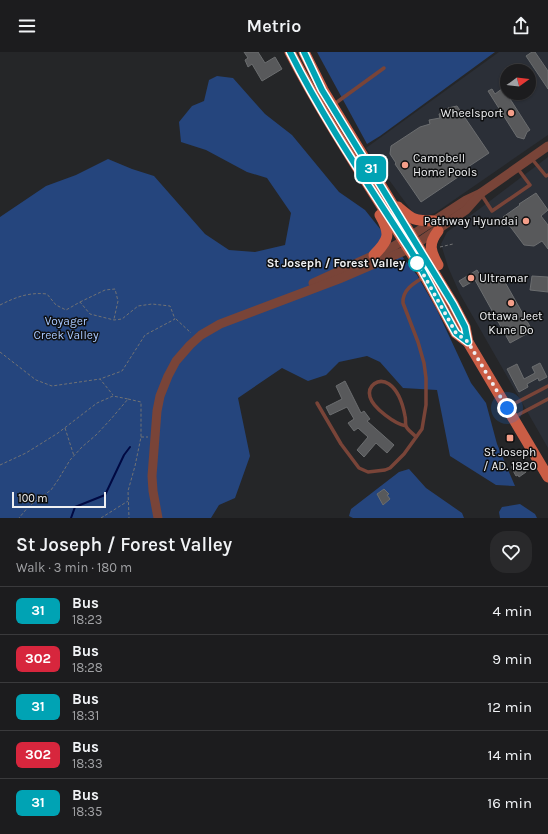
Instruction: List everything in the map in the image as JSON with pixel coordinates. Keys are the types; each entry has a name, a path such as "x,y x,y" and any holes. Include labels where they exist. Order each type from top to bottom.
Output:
{"main road":[{"path":"290,52 306,82 453,304 465,327 468,342 548,476"},
{"path":"304,52 322,90 389,198 411,242 425,276 456,333 468,342"},
{"path":"306,82 309,98 386,224 388,237 374,255"},
{"path":"389,198 412,219 436,226 431,246 432,254 452,292 453,304"}],"street":[{"path":"158,518 152,476 157,411 160,396 176,361 195,340 220,324 339,279 411,242 436,226 466,210 480,194 548,146"},
{"path":"278,301 374,255 411,242"}],"lane":[{"path":"333,106 384,68"},
{"path":"531,158 546,176 548,175"},
{"path":"480,194 492,211 530,185 517,168"},
{"path":"317,403 351,458 359,468 368,472 390,468 404,454 422,429 425,418 426,378 424,363 418,342 403,303 403,298 404,294 409,288 425,276"},
{"path":"406,426 404,411 397,392 385,382 375,382 370,389 373,403 390,418 401,425 406,426 416,437"},
{"path":"507,408 548,386"},
{"path":"513,418 548,399"}],"path":[{"path":"439,247 453,244"},
{"path":"0,305 17,296 35,292 47,294 56,305 66,310 105,290 115,289 118,300 114,320"},
{"path":"80,302 90,314 114,320 122,319 138,306 152,304 170,306 175,319 189,331 195,340"},
{"path":"0,352 36,380 52,386 100,378 122,371 145,335 175,319"},
{"path":"100,378 113,396"},
{"path":"0,465 26,453 65,428 97,403 113,396 141,402 141,437 128,491 129,518"},
{"path":"19,518 29,506 51,490 74,456 111,419 128,399"},
{"path":"65,428 74,456"},
{"path":"101,518 128,501"}],"shaded area":[{"path":"499,52 548,52 548,135 435,213 423,217 413,213 366,148"},
{"path":"548,157 548,448 460,294 448,267 441,244 447,232"}],"green space":[{"path":"317,52 495,52 367,144"},
{"name":"Voyager Creek Valley","path":"217,76 233,78 265,114 292,135 339,192 365,210 417,275 437,310 471,383 486,403 497,444 515,486 496,485 450,456 437,390 403,388 380,362 367,356 339,362 326,375 308,381 282,368 238,398 250,456 235,498 219,505 211,518 0,518 0,217 46,186 76,175 108,159 154,176 205,234 229,250 255,252 285,245 291,213 267,178 247,172 206,150 181,142 179,122 192,106 204,101 209,80"},
{"path":"409,469 426,488 462,513 464,518 353,518 349,516 351,509 399,472"},
{"path":"520,504 535,514 537,518 500,518 499,512 502,507"}],"building":[{"path":"244,52 258,52 265,63 275,57 282,69 262,81 252,64 248,67 245,60 248,58"},
{"path":"532,52 535,52 548,71 548,89 536,71 536,64 531,64 526,56"},
{"name":"Wheelsport","path":"492,89 495,94 500,90 500,100 511,100 530,130 527,132 524,139 517,137 488,91"},
{"path":"457,106 489,153 462,171 464,173 421,202 395,164 396,163 390,154 391,146 420,127 430,124 429,120 440,118 439,114 449,111 448,108"},
{"name":"Pathway Hyundai","path":"536,193 548,210 541,216 548,225 548,249 542,241 534,246 524,245 503,217"},
{"path":"477,270 485,283 501,275 532,330 530,332 510,343 475,280 463,287 459,281"},
{"path":"532,276 548,277 548,292 530,290"},
{"path":"540,363 547,377 539,381 538,378 527,384 528,387 519,392 507,369 517,364 524,379 535,373 532,367"},
{"path":"345,381 361,413 364,411 370,419 367,421 394,445 387,453 376,443 364,457 357,450 368,437 358,428 354,431 348,423 354,419 347,407 330,415 326,407 342,399 336,386"},
{"path":"520,461 522,464 523,463 526,472 519,477 518,475 516,476 511,467"},
{"path":"384,489 389,494 387,495 390,499 383,505 377,494"}],"waterway":[{"path":"71,518 75,507 105,495 124,455 130,447"}],"bus line":[{"name":"31","path":"290,52 330,124 410,249 456,333 468,342 465,327 453,304 322,90 304,52"}],"place":[{"name":"Wheelsport","path":"511,113"},
{"name":"Campbell Home Pools","path":"405,165"},
{"name":"Pathway Hyundai","path":"526,221"},
{"name":"St Joseph / Forest Valley","path":"417,263"},
{"name":"Ultramar","path":"471,278"},
{"name":"Ottawa Jeet Kune Do","path":"511,303"},
{"name":"St Joseph / AD. 1820","path":"510,438"}],"route":[{"path":"417,263 456,333 468,342 507,408"}]}
